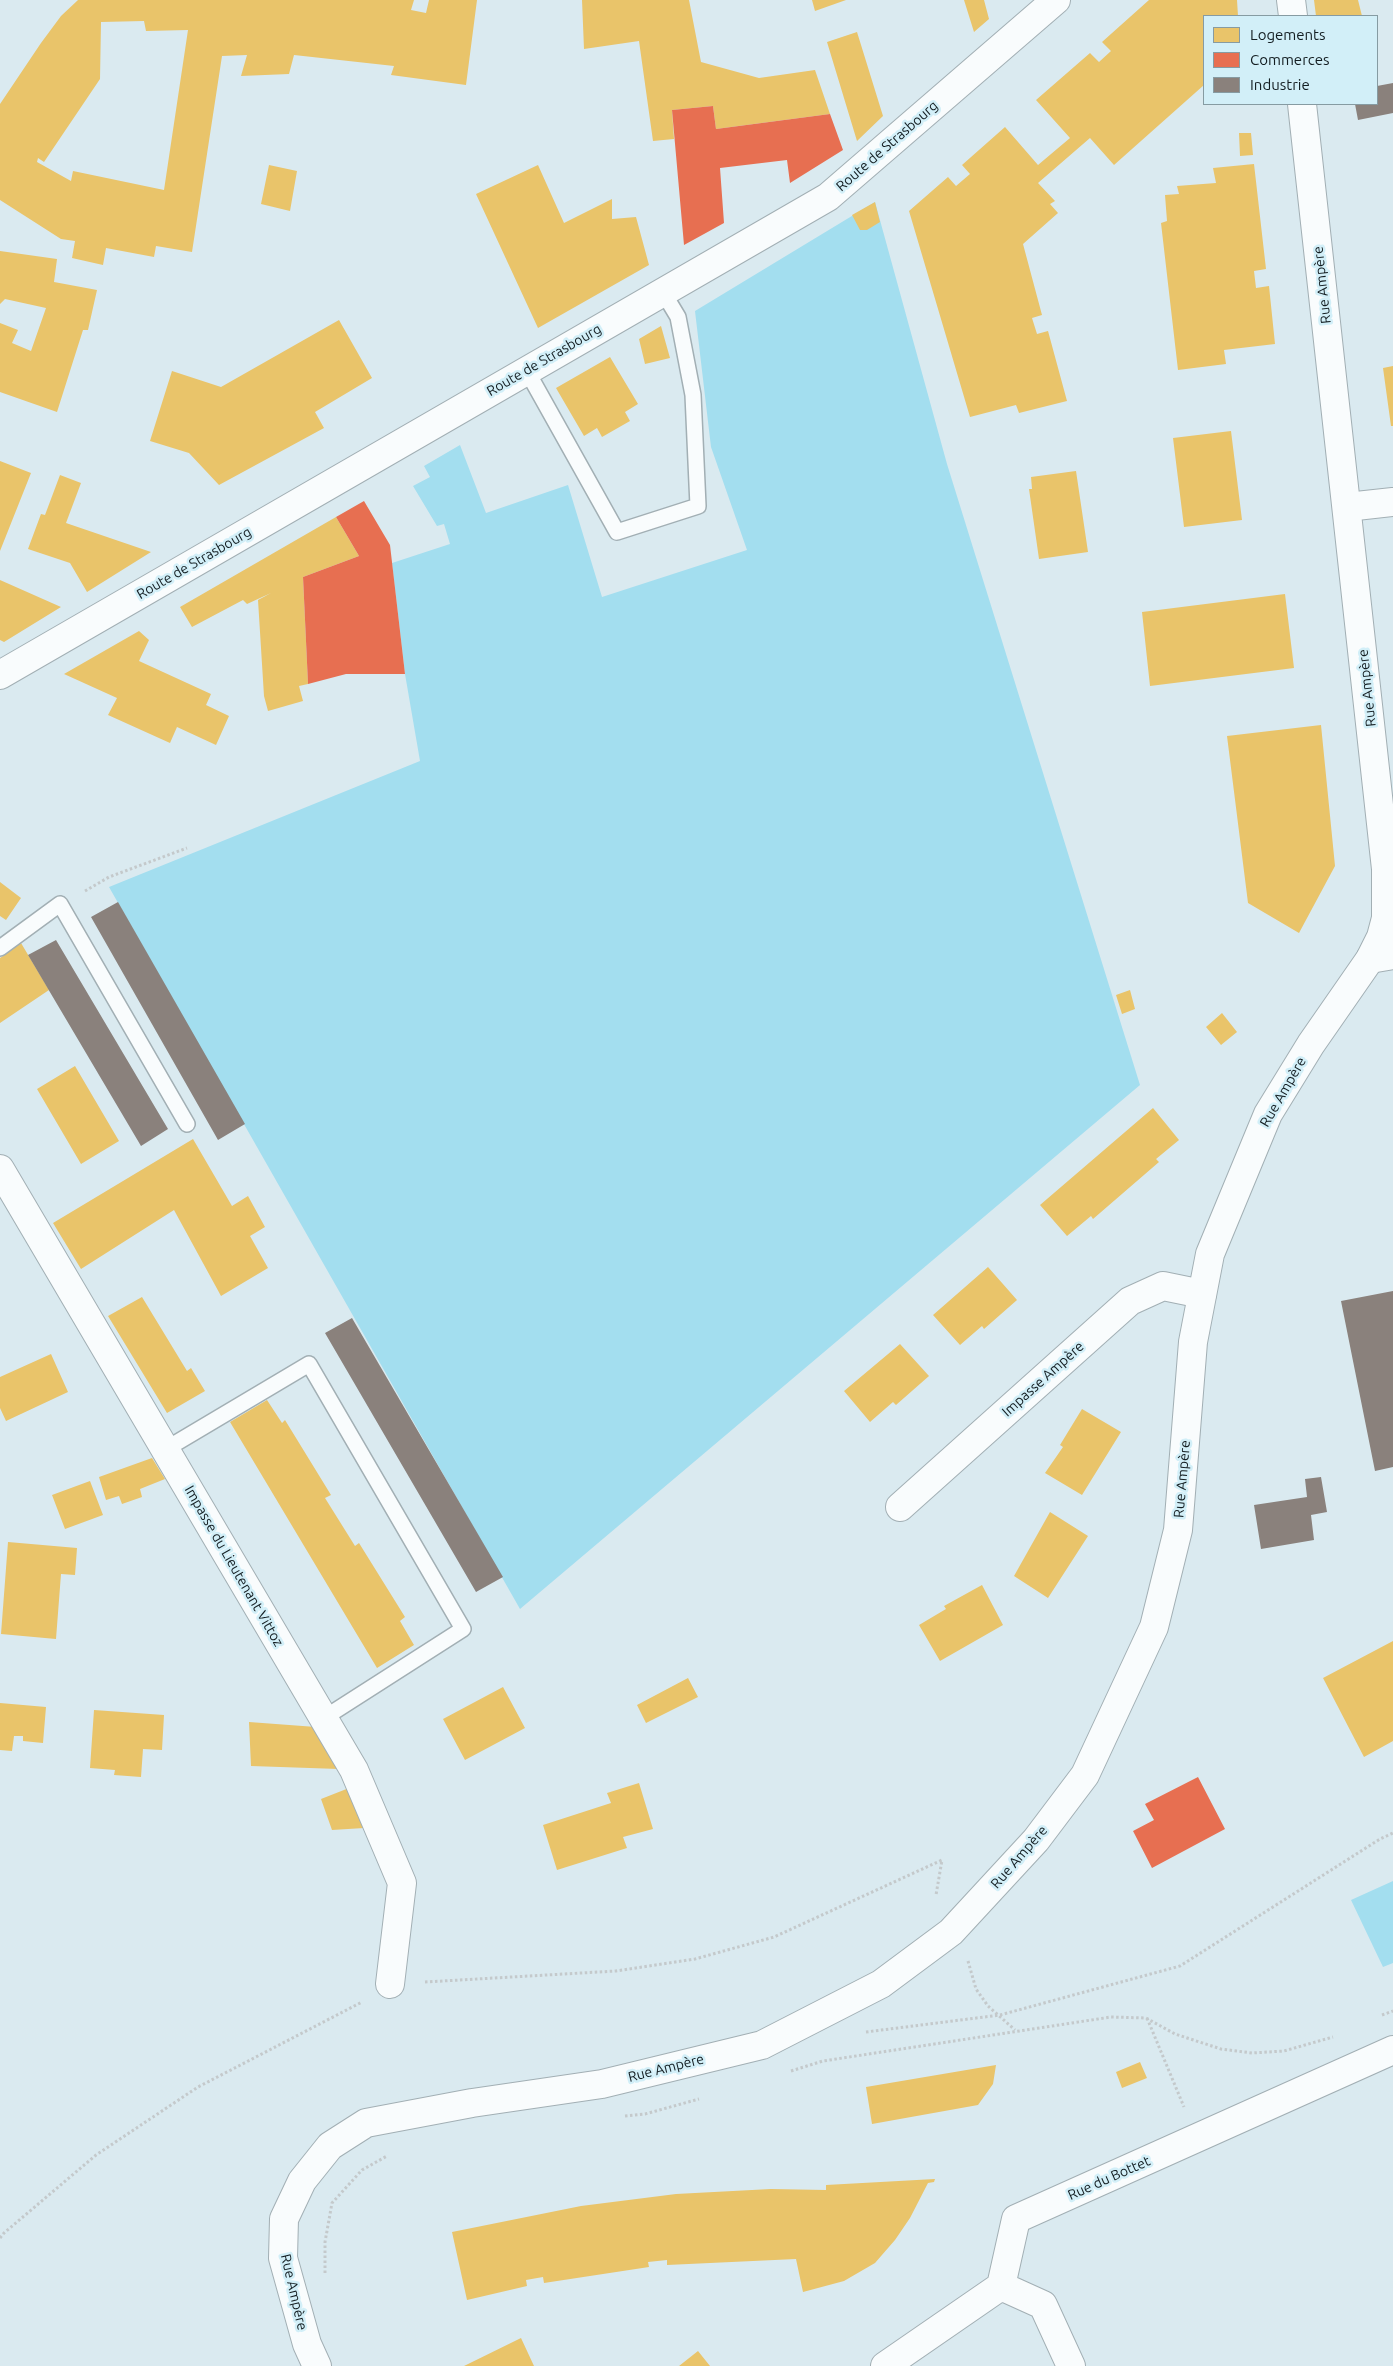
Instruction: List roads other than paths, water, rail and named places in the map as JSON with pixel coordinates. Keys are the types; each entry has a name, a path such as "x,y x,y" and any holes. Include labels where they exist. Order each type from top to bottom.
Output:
{"street":[{"name":"Route de Strasbourg","path":"0,675 828,197 1056,0"},
{"path":"1291,0 1293,15"},
{"name":"Rue Ampère","path":"316,2366 307,2344 283,2258 284,2219 302,2181 330,2146 366,2123 472,2103 602,2084 762,2045 881,1984 951,1932 1036,1840 1085,1775 1154,1627 1178,1530 1193,1342 1210,1254 1268,1114 1311,1044 1381,957 1381,937 1386,918 1386,878 1302,105"},
{"path":"1346,507 1393,502"},
{"name":"Impasse du Lieutenant Vittoz","path":"0,1169 354,1770 402,1883 390,1984"},
{"name":"Impasse Ampère","path":"900,1507 1130,1301 1163,1286 1202,1294"},
{"name":"Rue du Bottet","path":"1001,2286 1016,2219 1393,2050"},
{"path":"885,2366 1001,2286 1043,2305 1071,2366"}],"lane":[{"path":"526,371 617,532 698,506 693,395 678,317 663,292"},
{"path":"0,948 60,904 187,1124"},
{"path":"166,1449 309,1364 463,1629 324,1718"}]}
